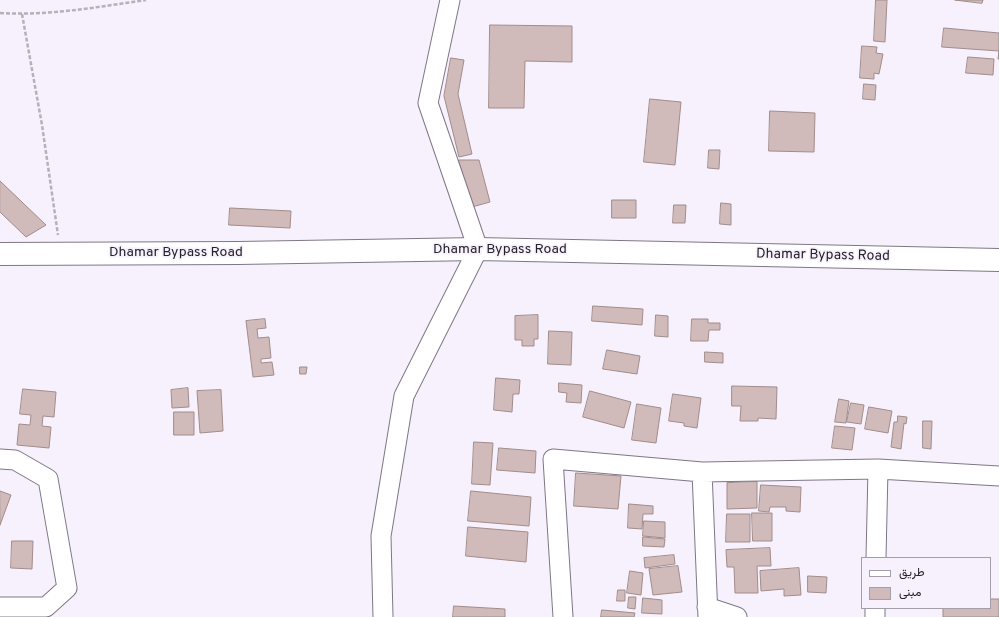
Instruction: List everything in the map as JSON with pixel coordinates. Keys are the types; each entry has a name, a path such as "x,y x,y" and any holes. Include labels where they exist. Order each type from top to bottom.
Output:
{"main road":[{"name":"Dhamar Bypass Road","path":"0,254 238,253 478,249 999,260"}],"street":[{"path":"383,617 381,536 404,396 478,249 428,103 450,0"},
{"path":"0,459 15,460 48,479 67,588 46,607 0,607"},
{"path":"563,617 553,459 702,472 878,469 999,476"},
{"path":"876,557 878,469"},
{"path":"702,472 708,612 737,617"}],"path":[{"path":"0,13 22,14 68,11 146,0"},
{"path":"22,14 42,125 61,254"}],"building":[{"path":"876,0 887,0 885,42 874,41"},
{"path":"955,0 983,0 982,3"},
{"path":"490,25 572,26 572,62 525,61 524,108 489,108"},
{"path":"944,28 999,33 999,51 942,47"},
{"path":"862,46 877,47 876,53 883,54 879,74 874,73 874,79 860,78"},
{"path":"968,57 994,59 993,75 966,73"},
{"path":"451,58 464,60 458,94 472,154 459,157 444,96"},
{"path":"864,84 876,85 875,100 863,99"},
{"path":"650,99 681,102 675,165 644,162"},
{"path":"770,111 815,113 814,152 769,151"},
{"path":"709,150 720,150 719,169 708,168"},
{"path":"459,160 479,160 490,202 472,207"},
{"path":"0,181 46,225 26,237 0,212"},
{"path":"612,200 636,200 636,218 612,218"},
{"path":"721,203 731,204 731,225 720,224"},
{"path":"674,205 686,205 685,223 673,223"},
{"path":"230,208 291,211 290,228 229,225"},
{"path":"593,306 643,309 642,325 592,321"},
{"path":"538,315 538,339 534,339 534,346 522,346 522,340 515,340 515,316"},
{"path":"656,315 668,316 668,337 655,336"},
{"path":"265,319 266,328 257,329 258,338 269,337 271,358 261,359 261,363 272,362 274,375 253,377 246,321"},
{"path":"692,319 708,319 708,323 720,323 720,330 709,330 708,341 691,341"},
{"path":"549,331 572,332 571,365 548,364"},
{"path":"607,350 640,356 637,374 603,369"},
{"path":"705,352 723,353 723,363 705,362"},
{"path":"300,367 307,367 306,374 300,374"},
{"path":"496,378 520,380 519,394 513,394 512,412 494,410"},
{"path":"559,383 582,385 581,403 566,402 567,393 559,392"},
{"path":"732,386 777,387 776,419 758,418 758,421 740,421 741,406 732,406"},
{"path":"188,388 189,407 172,408 171,390"},
{"path":"23,389 56,392 54,417 43,416 42,426 51,427 49,448 17,445 19,424 30,425 31,415 20,414"},
{"path":"221,390 223,431 200,433 197,391"},
{"path":"590,391 631,402 624,428 583,417"},
{"path":"673,394 701,398 697,428 684,426 684,423 669,421"},
{"path":"839,399 849,401 846,423 835,422"},
{"path":"851,403 864,405 861,424 847,422"},
{"path":"637,404 661,408 656,443 632,440"},
{"path":"869,407 892,411 888,433 865,429"},
{"path":"174,412 194,412 194,435 174,435"},
{"path":"898,416 907,417 906,424 904,423 901,449 891,447 894,422 897,422"},
{"path":"923,421 932,421 931,449 923,448"},
{"path":"835,426 855,428 852,450 832,448"},
{"path":"474,442 493,443 490,485 472,484"},
{"path":"499,448 536,451 535,473 497,470"},
{"path":"576,473 621,476 618,509 574,506"},
{"path":"757,482 757,508 727,509 727,483"},
{"path":"761,485 801,487 800,512 786,511 786,507 770,507 769,512 759,511"},
{"path":"0,491 11,495 0,525"},
{"path":"471,491 531,497 529,526 468,521"},
{"path":"629,504 653,506 653,514 643,514 642,529 628,528"},
{"path":"752,513 772,513 772,541 753,541"},
{"path":"727,514 750,514 750,542 726,542"},
{"path":"644,521 665,522 665,538 643,536"},
{"path":"468,527 528,532 526,562 466,556"},
{"path":"643,537 665,539 664,547 643,546"},
{"path":"12,541 33,541 32,569 11,568"},
{"path":"770,548 771,566 757,566 758,593 735,593 734,567 727,567 726,550"},
{"path":"674,555 675,564 645,568 644,558"},
{"path":"678,566 682,592 653,595 649,569"},
{"path":"799,568 801,595 784,596 784,589 761,591 760,571"},
{"path":"630,571 643,573 641,595 627,593"},
{"path":"808,576 827,577 826,593 808,592"},
{"path":"618,590 625,590 625,601 617,601"},
{"path":"629,597 636,597 635,609 628,608"},
{"path":"643,598 662,600 662,614 642,613"},
{"path":"991,599 999,599 999,617 943,617 943,609 991,609"},
{"path":"454,606 505,609 505,617 453,617"},
{"path":"602,610 635,613 634,617 601,617"}]}
